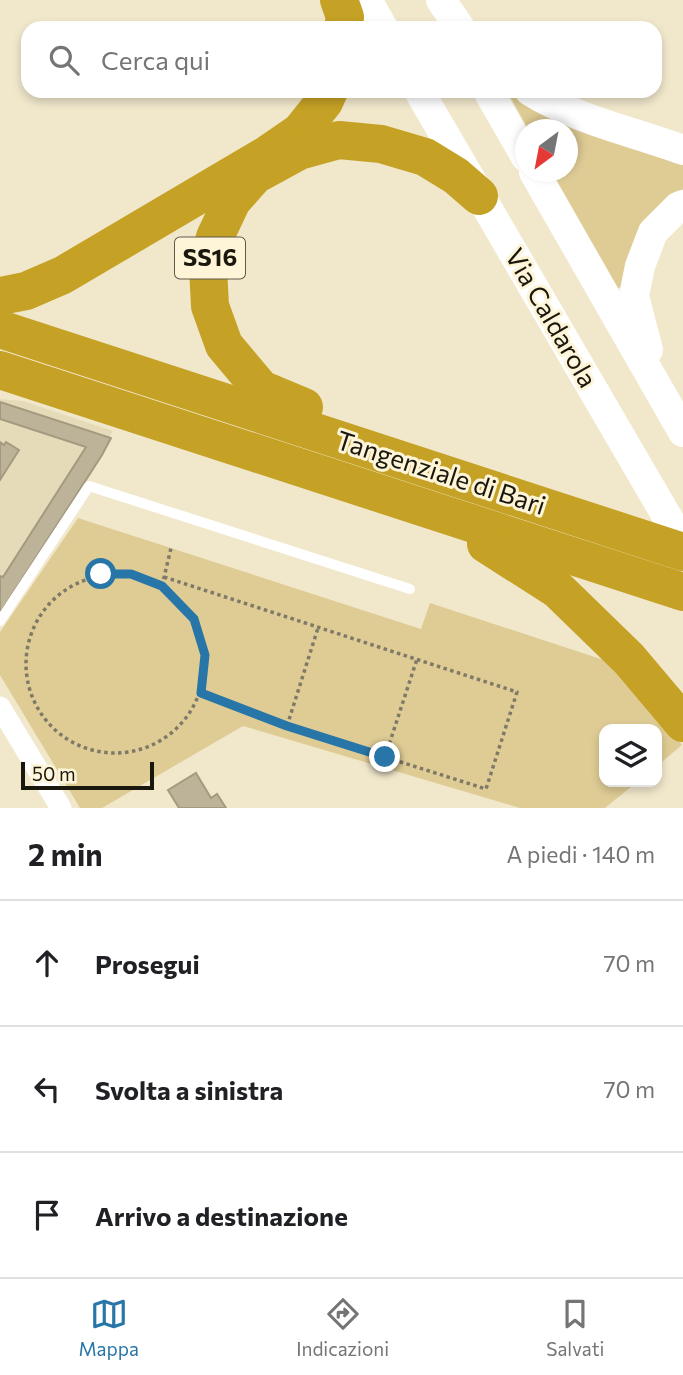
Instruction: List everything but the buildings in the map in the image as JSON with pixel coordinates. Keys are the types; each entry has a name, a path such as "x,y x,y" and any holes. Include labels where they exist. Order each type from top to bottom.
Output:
{"highway":[{"path":"339,0 344,21"},
{"path":"0,296 26,291 63,275 268,154 300,132 326,98"},
{"name":"SS16","path":"438,472 310,409 261,389 224,345 210,306 208,268 215,237 232,201 255,175 299,151 339,140 381,144 425,157 456,176 479,196"},
{"name":"Tangenziale di Bari","path":"0,329 683,552"},
{"name":"Tangenziale di Bari","path":"0,370 683,592"},
{"path":"440,514 558,590 629,659 683,723"}],"street":[{"path":"368,0 379,21"},
{"path":"439,0 449,21"},
{"path":"439,0 455,21"},
{"name":"Via Caldarola","path":"423,98 683,544"},
{"path":"492,98 515,138"},
{"path":"542,98 580,117 683,150"},
{"path":"540,182 683,432"},
{"path":"659,391 634,296 639,266 653,232 683,205"},
{"path":"0,707 61,808"}],"lane":[{"path":"0,621 89,486 410,589"}],"path":[{"path":"162,586 171,548"},
{"path":"101,574 131,574 162,586 194,619 205,655 201,693 184,723 156,745 122,754 87,750 57,733 33,702 24,665 31,628 59,592 101,574"},
{"path":"164,577 517,692 486,789 287,726 201,693"},
{"path":"287,726 318,627"},
{"path":"385,757 418,659"}],"shaded area":[{"path":"511,98 531,98 683,160 683,189 665,203 623,287 618,288 558,182 578,182 578,119 522,119"},
{"path":"0,399 23,401 113,431 0,610"},
{"path":"78,518 421,629 430,603 613,663 661,715 682,745 662,762 662,724 599,724 599,787 631,787 605,808 520,808 243,726 102,808 80,808 0,675 0,632"}],"route":[{"path":"101,574 131,574 162,586 194,619 205,655 201,693 287,726 385,757"}]}
